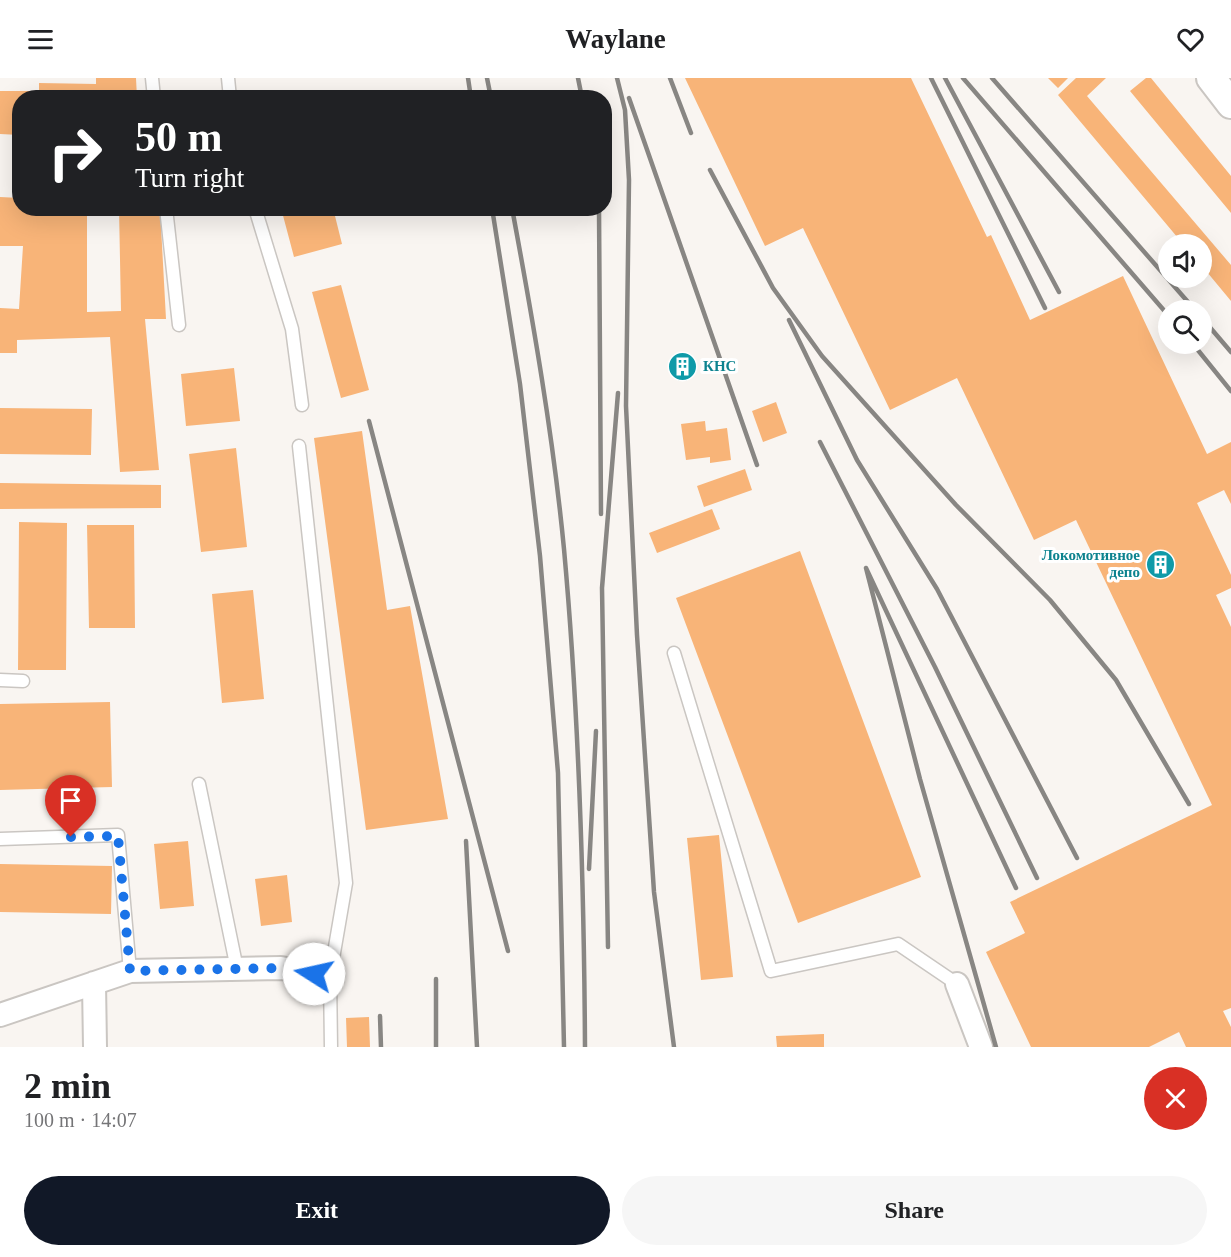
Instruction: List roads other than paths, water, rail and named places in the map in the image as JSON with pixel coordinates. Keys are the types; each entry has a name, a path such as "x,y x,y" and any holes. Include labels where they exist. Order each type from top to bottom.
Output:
{"street":[{"path":"0,1016 130,971 280,968 330,976"},
{"path":"94,983 95,1047"},
{"path":"957,984 981,1047"}],"lane":[{"path":"167,216 179,325"},
{"path":"257,216 292,329 302,405"},
{"path":"299,446 346,883 330,976 331,1047"},
{"path":"674,653 771,970 898,944 957,984"},
{"path":"0,680 23,681"},
{"path":"199,784 237,969"},
{"path":"0,839 118,836 130,971"}],"railway":[{"path":"468,78 470,90"},
{"path":"487,78 489,90"},
{"path":"578,78 580,90"},
{"path":"617,78 625,110 629,180 626,406 637,635 654,892 674,1047"},
{"path":"670,78 691,133"},
{"path":"931,78 1045,308"},
{"path":"945,78 1059,292"},
{"path":"963,78 1158,303"},
{"path":"992,78 1186,300"},
{"path":"629,98 757,465"},
{"path":"710,170 773,288 822,356 956,505 1050,600 1116,680 1189,804"},
{"path":"493,216 520,384 540,556 558,773 564,1047"},
{"path":"513,216 542,378 564,549 580,798 585,1047"},
{"path":"599,216 601,514"},
{"path":"789,320 857,460 937,589 1077,858"},
{"path":"1212,330 1231,352"},
{"path":"1201,354 1231,391"},
{"path":"608,947 602,588 618,393"},
{"path":"369,421 508,951"},
{"path":"820,442 935,667 1037,878"},
{"path":"996,1047 920,779 866,568 1016,888"},
{"path":"589,869 596,731"},
{"path":"466,841 477,1047"},
{"path":"436,979 436,1047"},
{"path":"380,1016 381,1047"}],"place":[{"name":"КНС","path":"682,366"},
{"name":"Локомотивное депо","path":"1161,564"}]}
